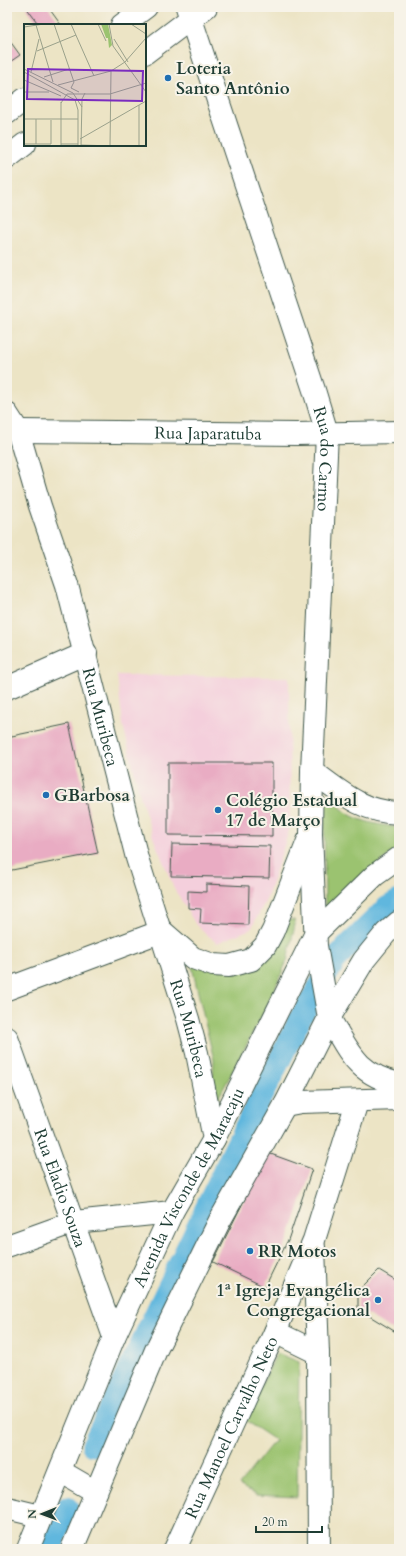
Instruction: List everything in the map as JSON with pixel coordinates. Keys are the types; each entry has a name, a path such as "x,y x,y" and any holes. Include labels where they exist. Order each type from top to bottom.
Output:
{"street":[{"path":"123,24 146,7"},
{"path":"146,52 195,10"},
{"name":"Rua do Carmo","path":"195,10 327,433 312,771 311,834 316,939 329,1018"},
{"path":"7,113 24,100"},
{"path":"7,158 24,145"},
{"name":"Rua Japaratuba","path":"12,423 327,433 399,432"},
{"name":"Rua Muribeca","path":"12,423 67,585 86,653 135,851 162,931 197,1053 214,1139"},
{"path":"7,688 86,653"},
{"path":"312,771 354,801 364,806 382,812 399,814"},
{"path":"7,989 162,931 184,951 203,962 213,965 229,966 251,960 266,946 311,834"},
{"name":"Avenida Visconde de Maracaju","path":"28,1549 40,1516 60,1471 114,1337 172,1212 214,1139 316,939 375,875 399,858"},
{"path":"72,1549 156,1350 220,1220 285,1105 329,1018 364,960 386,933 399,922"},
{"path":"329,1018 360,1066 381,1079 399,1084"},
{"name":"Rua Eladio Souza","path":"7,1038 114,1337"},
{"path":"285,1105 301,1102 357,1102 399,1099"},
{"name":"Rua Manoel Carvalho Neto","path":"175,1549 275,1332 314,1240 357,1102"},
{"path":"7,1246 74,1222 172,1212"},
{"path":"314,1240 318,1353 320,1549"},
{"name":"Rua Manoel Carvalho Neto","path":"275,1332 318,1353"},
{"path":"60,1471 96,1492"},
{"path":"7,1508 40,1516"}],"shaded area":[{"name":"Colégio Estadual 17 de Março","path":"117,675 289,677 290,828 267,898 251,929 217,943 196,925 174,888 153,837 139,792 123,725"}],"green space":[{"path":"324,791 344,811 358,819 386,826 399,827 399,846 325,911"},
{"path":"287,920 294,920 295,925 287,961 267,1006 211,1112 214,1060 191,963 249,971"},
{"path":"277,1353 299,1362 297,1497 256,1495 239,1485 275,1440 245,1420"}],"building":[{"path":"26,7 48,7 60,24 38,24"},
{"path":"7,37 20,55 7,64"},
{"name":"GBarbosa","path":"69,724 98,853 7,871 7,737"},
{"path":"168,763 272,763 272,836 168,835"},
{"path":"172,844 270,846 269,878 171,876"},
{"path":"206,884 249,886 248,925 200,923 201,909 188,908 188,891 206,892"},
{"path":"268,1153 312,1169 288,1240 265,1287 213,1262"},
{"name":"1ª Igreja Evangélica Congregacional","path":"379,1270 399,1282 399,1334 358,1309 358,1291"}],"waterway":[{"path":"93,1445 238,1142 302,1015 337,957 387,908 399,901"},
{"path":"50,1549 67,1508"}],"place":[{"name":"Loteria Santo Antônio","path":"168,78"},
{"name":"GBarbosa","path":"46,795"},
{"name":"Colégio Estadual 17 de Março","path":"218,810"},
{"name":"RR Motos","path":"250,1251"},
{"name":"1ª Igreja Evangélica Congregacional","path":"378,1300"}]}
